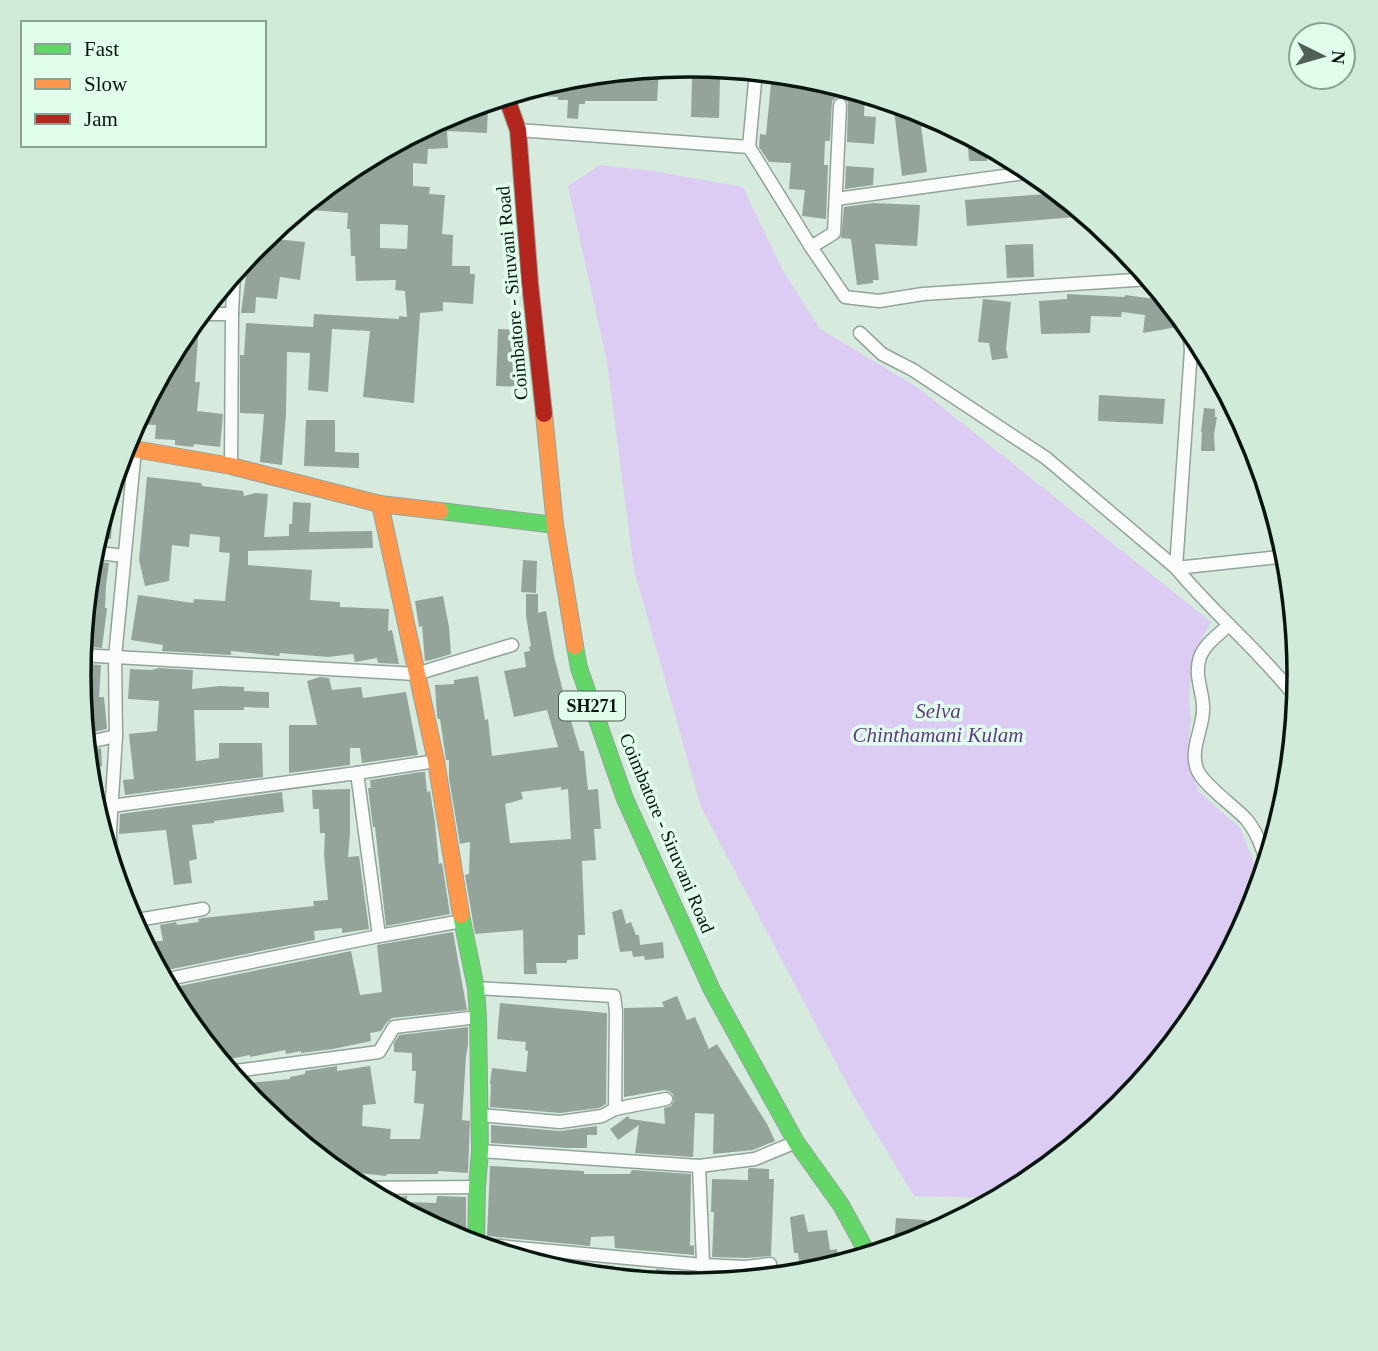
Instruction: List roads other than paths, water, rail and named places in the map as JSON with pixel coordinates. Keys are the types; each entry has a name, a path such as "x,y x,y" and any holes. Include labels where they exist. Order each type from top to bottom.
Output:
{"main road":[{"name":"Coimbatore - Siruvani Road","path":"509,105 518,130 530,283 555,525 579,668 625,799 712,990 796,1142 841,1205 864,1247"},
{"path":"135,449 231,466 380,503 555,525"},
{"path":"380,503 436,761 462,921 476,988 480,1115 476,1234"}],"street":[{"path":"755,81 749,147 845,297 879,302 923,294 1138,280"},
{"path":"811,247 834,233 839,105"},
{"path":"518,130 749,147"},
{"path":"836,199 1013,172"},
{"path":"231,466 233,288"},
{"path":"212,314 232,314"},
{"path":"860,333 882,354 913,370 1046,458 1175,568 1287,686"},
{"path":"1175,568 1191,350"},
{"path":"108,819 116,736 115,657 128,467"},
{"path":"103,553 124,556"},
{"path":"1175,568 1276,557"},
{"path":"1229,625 1211,641 1201,655 1197,671 1204,707 1195,753 1197,771 1246,819 1258,836 1262,848"},
{"path":"92,656 416,674 512,646"},
{"path":"95,741 116,736"},
{"path":"111,806 436,761"},
{"path":"357,773 379,936"},
{"path":"142,919 203,909"},
{"path":"173,978 462,921"},
{"path":"476,988 614,996 617,1012 615,1109"},
{"path":"239,1070 379,1052 394,1027 478,1017"},
{"path":"480,1115 560,1122 602,1116 615,1109 666,1098"},
{"path":"480,1151 699,1166 755,1159 796,1142"},
{"path":"699,1166 704,1274"},
{"path":"380,1188 477,1187"},
{"path":"517,1249 704,1265 745,1267 770,1264"}],"water":[{"name":"Selva Chinthamani Kulam","path":"600,165 653,171 743,187 782,269 820,329 917,387 1211,622 1192,657 1187,757 1199,792 1240,828 1256,868 1242,905 1226,940 1187,1008 1139,1070 1084,1125 1022,1173 981,1198 914,1196 852,1093 701,807 634,570 607,362 568,186"}]}
